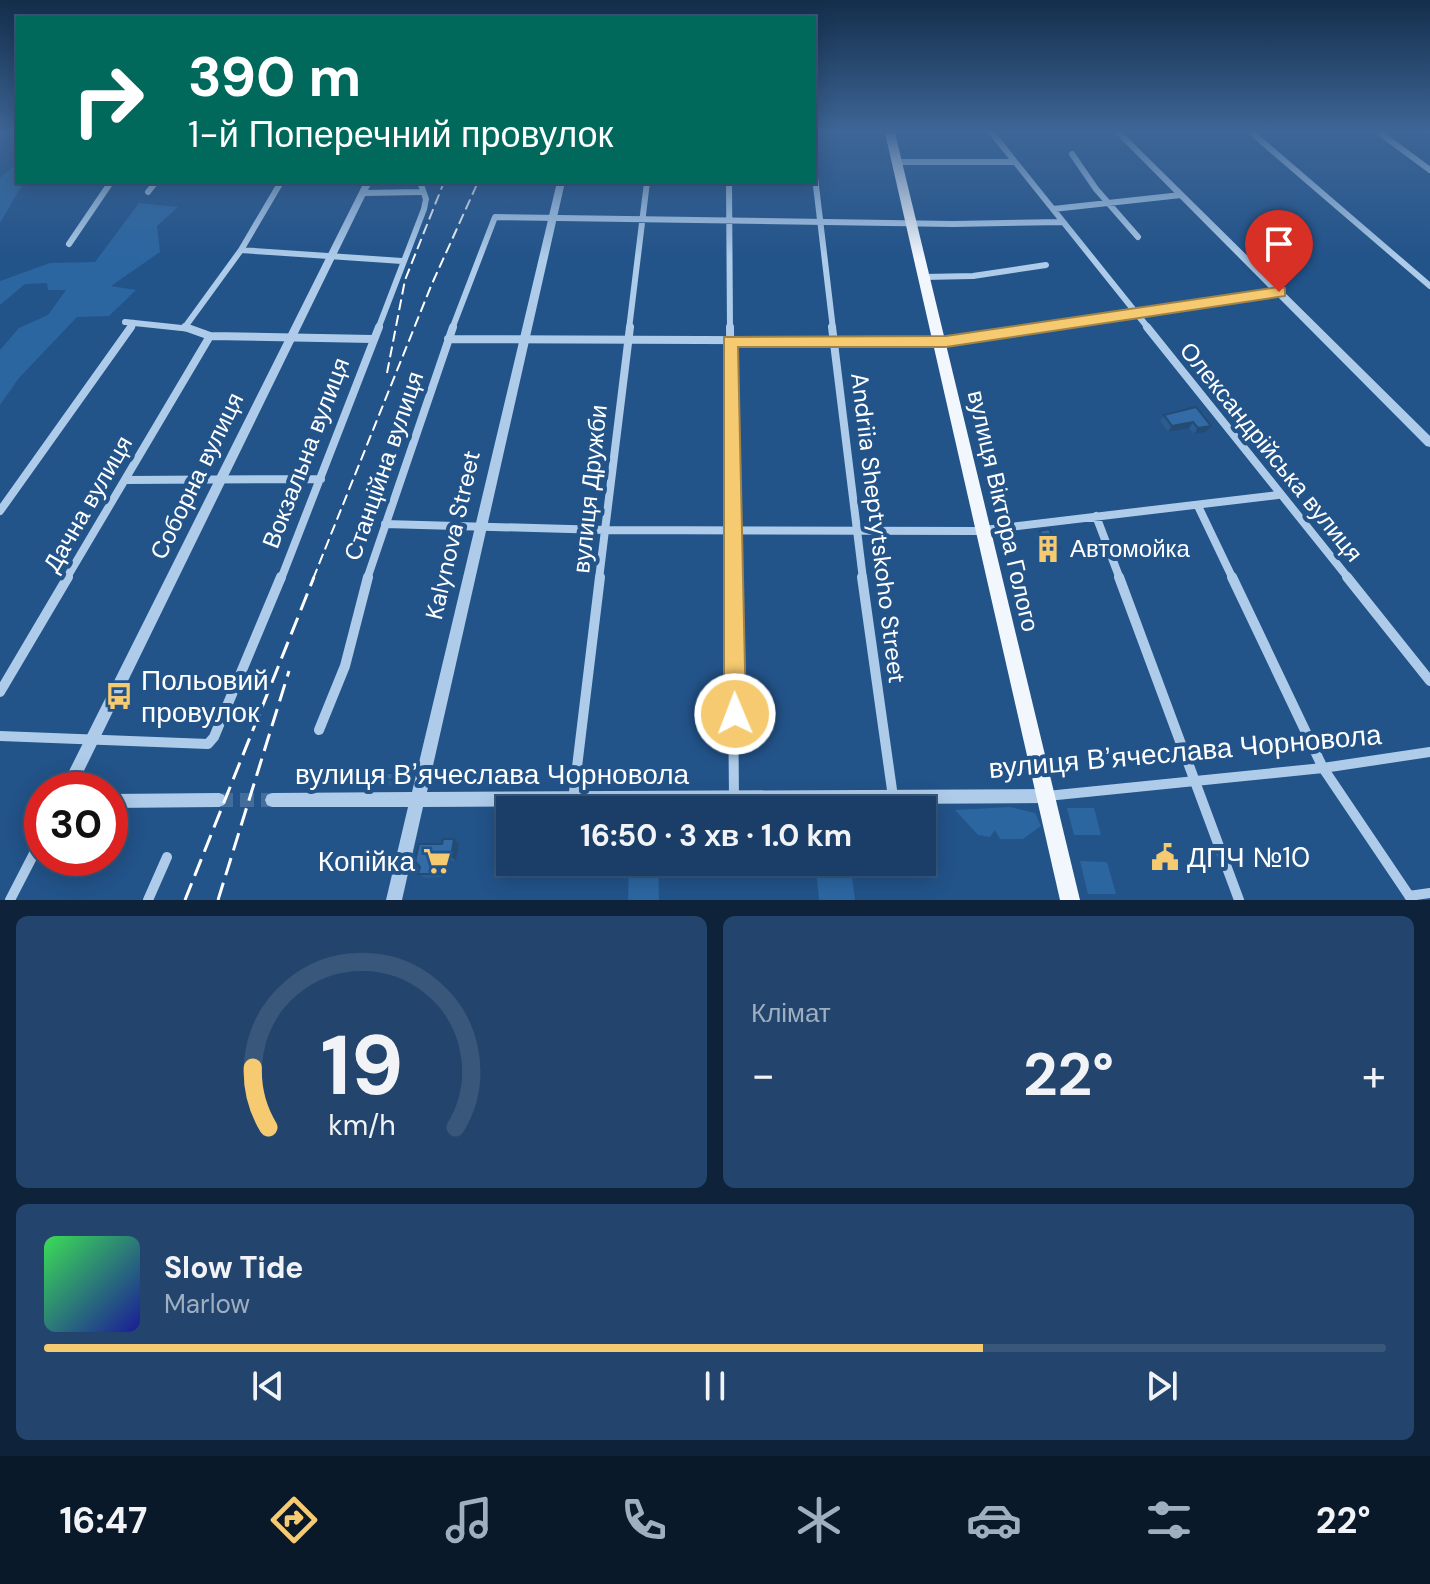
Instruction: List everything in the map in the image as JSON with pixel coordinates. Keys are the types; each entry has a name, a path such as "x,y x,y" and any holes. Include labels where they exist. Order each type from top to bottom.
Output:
{"main road":[{"name":"вулиця Віктора Голого","path":"900,175 1070,900"}],"street":[{"name":"Олександрійська вулиця","path":"1025,175 1278,495 1425,667 1430,681"},
{"path":"1088,175 1138,237"},
{"path":"1161,175 1430,443"},
{"path":"1301,175 1430,286"},
{"path":"69,244 110,184"},
{"path":"148,192 154,184"},
{"path":"185,327 241,250 280,184"},
{"name":"Вокзальна вулиця","path":"92,740 208,744 214,737 321,479 424,209 426,199 420,184"},
{"name":"Kalynova Street","path":"394,900 561,184"},
{"name":"вулиця Дружби","path":"573,796 647,184"},
{"path":"729,184 734,796"},
{"name":"Andriia Sheptytskoho Street","path":"816,184 856,532 893,796"},
{"path":"366,188 421,192"},
{"name":"Соборна вулиця","path":"77,772 289,338 366,188"},
{"path":"1053,209 1181,195"},
{"name":"Станційна вулиця","path":"319,730 345,666 354,622 448,339 495,217 553,217"},
{"path":"553,217 912,223 1063,222"},
{"path":"241,250 402,261"},
{"path":"924,277 973,276 1046,265"},
{"path":"448,339 939,341 1279,292"},
{"path":"0,511 130,323 185,327 210,336 373,339"},
{"name":"Дачна вулиця","path":"0,692 210,336"},
{"path":"125,480 321,479"},
{"path":"385,524 605,530 983,530 1278,495"},
{"path":"1198,506 1323,768 1410,898 1430,893"},
{"path":"1096,516 1239,900"},
{"path":"0,736 92,740"},
{"name":"вулиця Вʼячеслава Чорновола","path":"936,797 1047,796 1323,768 1430,752"},
{"path":"128,801 219,800"},
{"name":"вулиця Вʼячеслава Чорновола","path":"272,800 496,801"},
{"path":"148,900 167,857"},
{"path":"10,900 24,873"}],"shaded area":[{"path":"16,175 16,184 23,184 0,223 0,178"},
{"path":"139,203 178,207 157,226 160,252 111,286 136,290 109,316 77,317 19,378 0,405 0,350 19,328 48,315 66,290 48,290 47,283 25,284 0,305 0,281 50,263 95,262"},
{"path":"1010,807 1035,813 1041,826 1023,839 1000,839 995,830 990,837 978,835 955,810"},
{"path":"1067,808 1094,808 1101,835 1074,835"},
{"path":"1080,861 1107,862 1116,894 1088,894"},
{"path":"629,876 658,876 659,900 628,900"},
{"path":"817,876 852,876 855,900 819,900"}],"building":[{"path":"1196,407 1211,426 1198,428 1193,422 1172,426 1164,415"},
{"path":"1049,529 1060,549 1051,551 1039,531"},
{"path":"384,773 399,773 398,780 383,779"},
{"name":"Копійка","path":"443,839 454,839 451,857 441,857 438,874 418,874 420,867 415,861 419,844 442,844"}],"tunnel":[{"path":"219,800 272,800"}],"railway":[{"path":"387,373 405,280 443,184"},
{"path":"313,579 431,286 477,184"},
{"path":"185,900 314,577"},
{"path":"218,900 289,671"}],"place":[{"name":"Автомойка","path":"1048,549"},
{"name":"Польовий провулок","path":"119,696"},
{"name":"ДПЧ №10","path":"1165,857"},
{"name":"Копійка","path":"437,861"}],"route":[{"path":"735,714 730,341 946,341 1279,292"}]}
